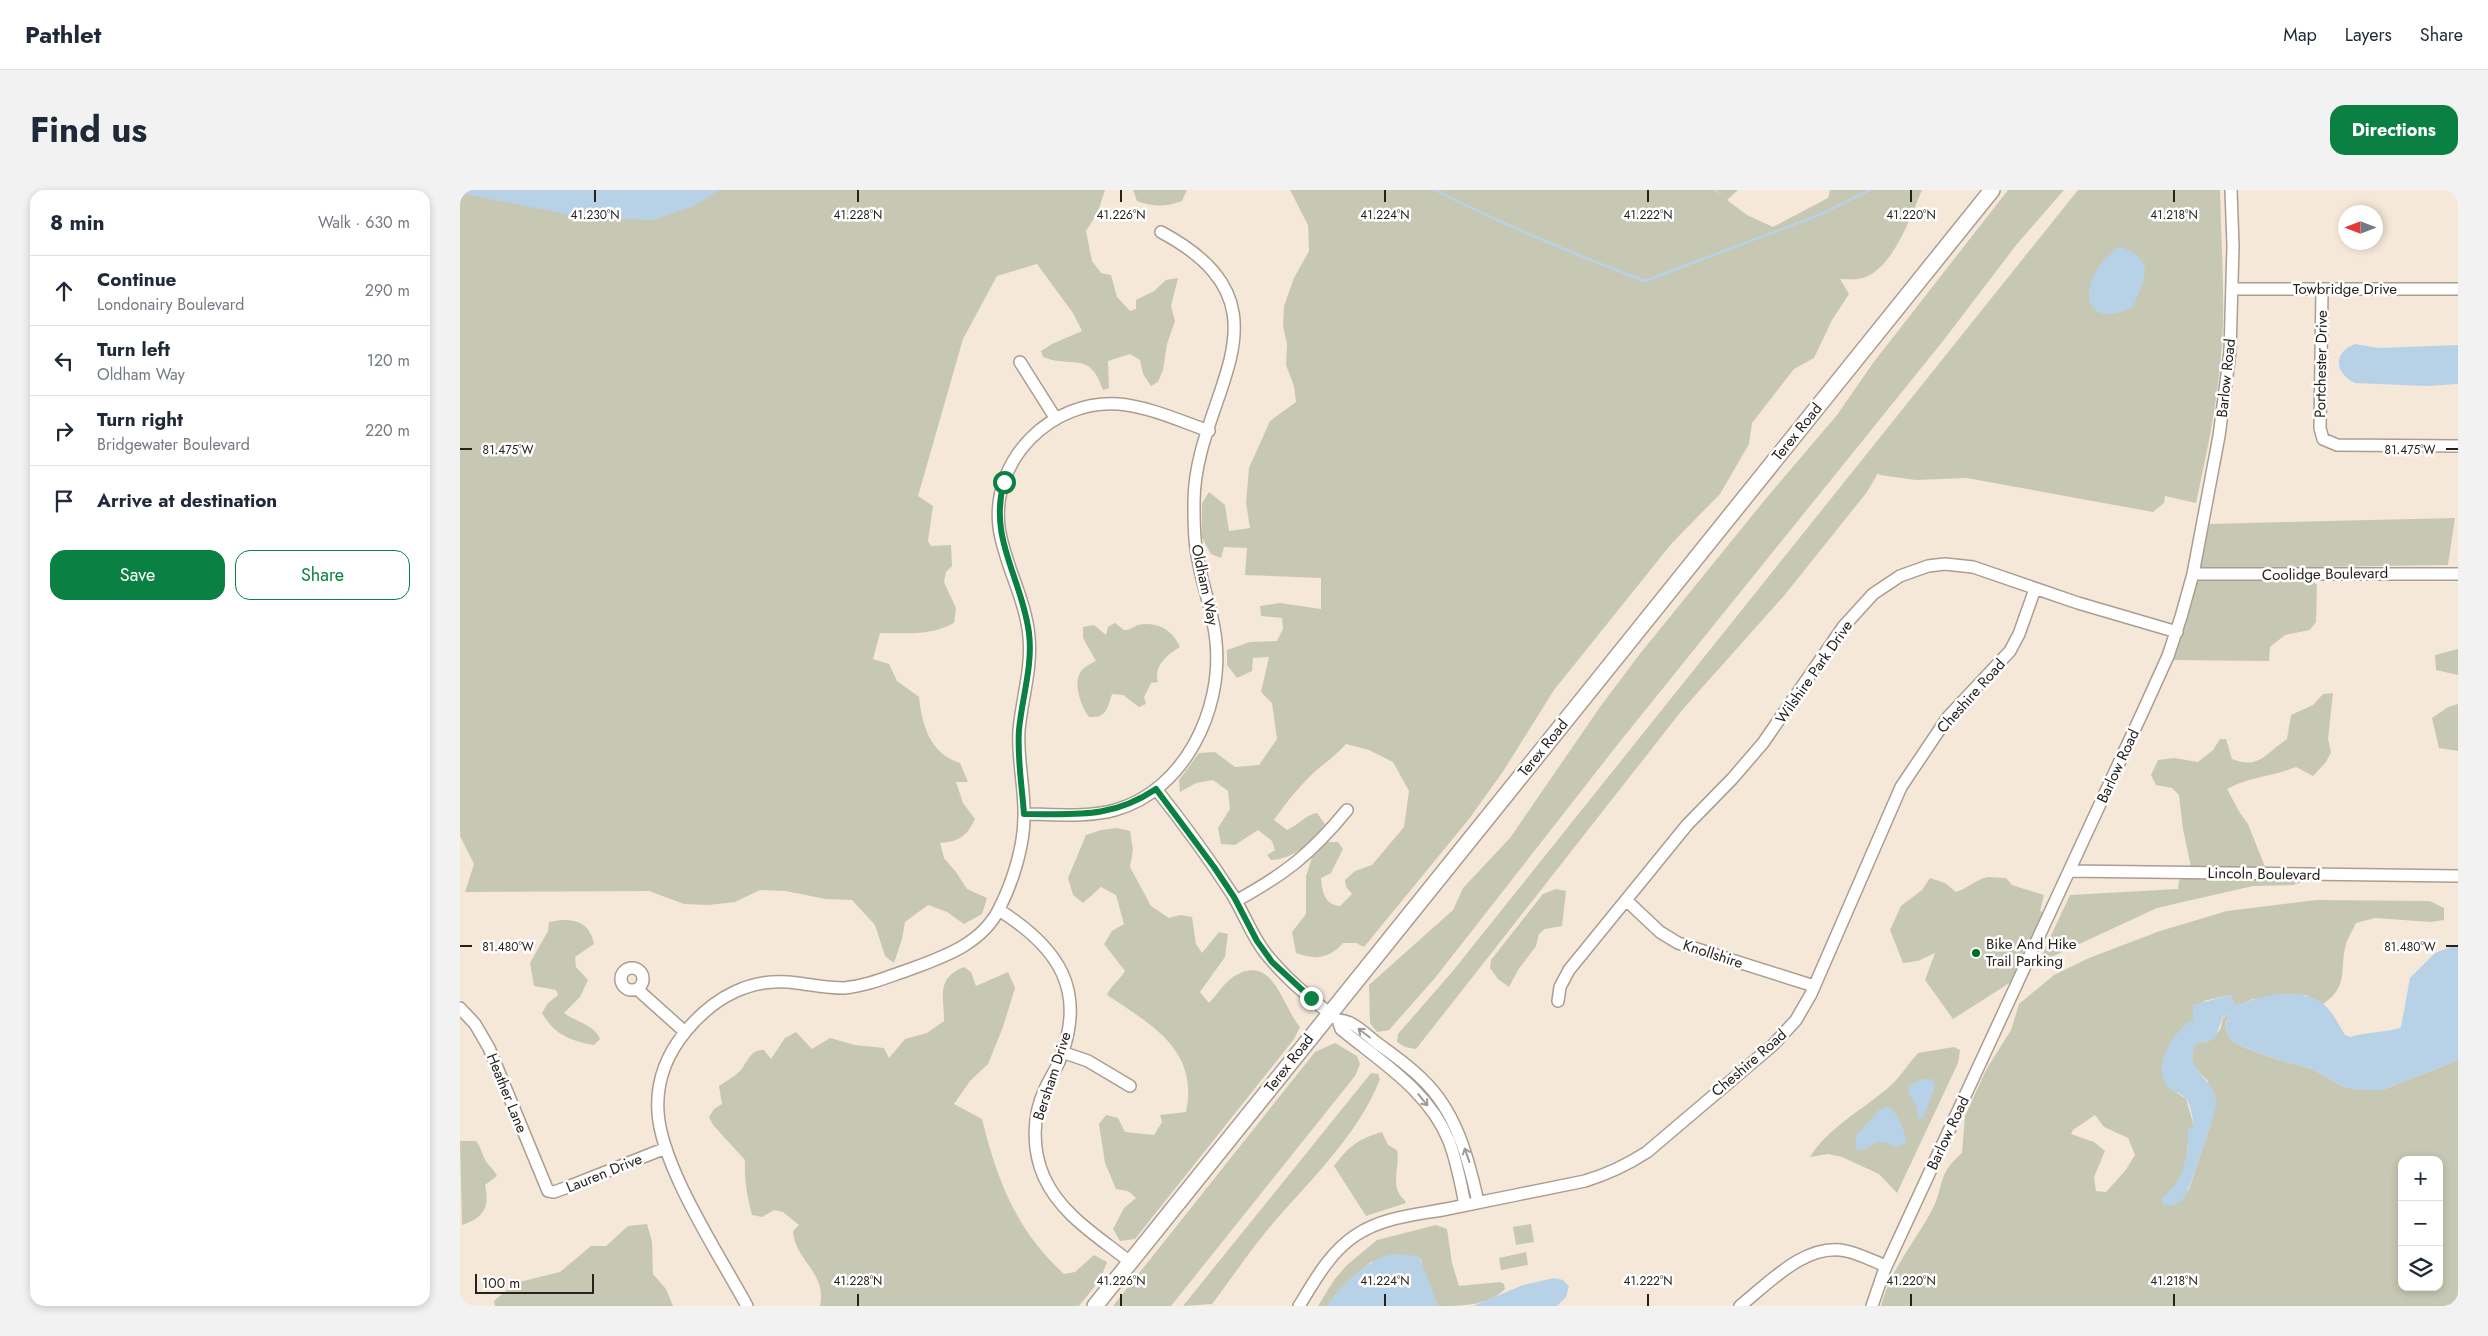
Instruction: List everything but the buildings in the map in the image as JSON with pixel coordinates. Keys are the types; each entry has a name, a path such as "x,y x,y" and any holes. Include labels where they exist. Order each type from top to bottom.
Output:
{"main road":[{"name":"Terex Road","path":"1095,1306 1334,1016 1992,190"}],"street":[{"name":"Barlow Road","path":"1872,1306 1886,1266 2070,871 2162,670 2177,632 2193,574 2224,405 2233,289 2231,190"},
{"name":"Oldham Way","path":"1024,814 1089,814 1114,810 1129,805 1156,789 1180,765 1197,740 1209,710 1216,676 1216,642 1198,565 1194,534 1196,482 1201,454 1231,363 1234,344 1232,312 1225,291 1213,270 1191,249 1161,232"},
{"name":"Towbridge Drive","path":"2233,289 2458,289"},
{"name":"Portchester Drive","path":"2322,290 2320,428 2324,439 2337,445 2458,446"},
{"path":"1020,362 1056,419"},
{"path":"747,1306 687,1197 666,1148 658,1114 659,1092 669,1057 685,1032 712,1004 742,988 777,981 830,988 858,986 949,954 977,937 999,910 1018,854 1024,814 1018,739 1030,668 1029,632 1003,546 999,512 1004,482 1016,455 1032,436 1056,419 1088,406 1122,404 1209,431"},
{"name":"Wilshire Park Drive","path":"1558,1000 1560,987 1569,970 1686,825 1732,779 1763,743 1826,649 1865,602 1879,589 1911,571 1945,564 1973,567 2036,589 2177,632"},
{"name":"Coolidge Boulevard","path":"2193,574 2458,574"},
{"name":"Cheshire Road","path":"1299,1306 1335,1253 1355,1236 1370,1227 1402,1216 1604,1176 1630,1163 1662,1139 1788,1030 1802,1012 1909,774 1948,717 2010,651 2019,634 2036,589"},
{"path":"1156,789 1196,841 1236,901 1257,941 1272,962 1294,984 1334,1016 1346,1020 1412,1070 1437,1096 1449,1114 1465,1149 1478,1202"},
{"path":"1236,901 1273,881 1301,860 1347,810"},
{"name":"Lincoln Boulevard","path":"2070,871 2458,876"},
{"name":"Knollshire","path":"1626,900 1660,932 1678,943 1814,986"},
{"name":"Bersham Drive","path":"999,910 1037,937 1060,970 1066,984 1070,1013 1068,1036 1044,1090 1037,1116 1035,1139 1039,1163 1050,1188 1070,1213 1130,1262"},
{"path":"637,989 685,1032"},
{"name":"Heather Lane","path":"460,1008 475,1024 489,1048 544,1185"},
{"path":"1334,1016 1341,1029 1404,1080 1438,1120 1449,1142 1459,1172 1465,1205"},
{"path":"1062,1052 1088,1061 1130,1086"},
{"path":"1404,1080 1412,1070"},
{"path":"1438,1120 1449,1114"},
{"name":"Lauren Drive","path":"544,1185 548,1191 554,1192 666,1148"},
{"path":"1740,1306 1811,1253 1827,1250 1846,1251 1886,1266"}],"green space":[{"path":"460,190 1105,190 1098,212 1086,231 1092,261 1101,273 1111,275 1117,297 1130,311 1136,309 1136,300 1154,291 1166,280 1178,278 1171,306 1175,321 1167,344 1163,370 1158,382 1151,386 1143,374 1140,360 1130,354 1108,361 1109,388 1103,390 1098,378 1086,365 1043,357 1041,351 1082,331 1073,313 1037,264 997,276 963,339 918,496 933,506 928,541 931,546 951,545 952,566 946,572 944,582 956,608 954,623 927,632 880,633 873,659 889,664 897,681 919,697 922,718 929,737 941,753 960,763 968,782 956,782 963,803 975,819 969,830 962,837 940,843 944,858 967,889 987,898 982,914 964,924 947,912 928,905 905,922 902,939 894,963 885,956 875,925 852,900 826,899 785,891 760,890 735,902 708,905 684,904 649,891 465,892 474,864 460,836"},
{"path":"1133,190 1187,190 1182,201 1160,205 1137,201"},
{"path":"1290,190 1715,190 1722,196 1716,190 1738,190 1727,200 1747,215 1773,227 1828,198 1830,190 1922,190 1900,240 1883,264 1874,273 1863,278 1840,279 1849,294 1832,320 1814,358 1794,369 1752,423 1749,444 1720,494 1672,543 1554,690 1504,770 1469,819 1364,947 1356,943 1343,943 1332,952 1321,957 1309,957 1296,953 1292,932 1306,914 1306,876 1312,858 1328,842 1338,842 1343,849 1331,873 1321,878 1325,897 1331,903 1340,906 1352,894 1346,887 1345,880 1355,871 1372,865 1404,827 1409,791 1393,762 1369,750 1346,744 1289,799 1274,820 1287,830 1310,815 1317,813 1325,824 1308,843 1295,853 1280,859 1271,860 1267,855 1275,850 1272,841 1258,830 1235,845 1221,844 1218,828 1230,809 1228,791 1213,780 1196,783 1180,792 1179,780 1199,753 1215,752 1235,767 1259,765 1277,739 1272,703 1261,692 1269,657 1253,658 1252,671 1237,678 1227,665 1227,650 1250,642 1277,641 1283,629 1282,618 1261,616 1260,606 1280,603 1321,609 1321,578 1245,575 1247,548 1224,547 1221,558 1211,554 1202,538 1202,503 1209,492 1225,505 1229,531 1250,528 1246,503 1249,468 1270,421 1296,402 1294,386 1286,365 1287,344 1283,326 1284,306 1294,278 1309,251 1308,225"},
{"path":"2008,190 2064,190 2017,244 1943,341 1618,744 1435,978 1389,1030 1377,1032 1370,1023 1369,985 1453,910 1463,888 1510,838 1600,707 1639,655 1768,496 1837,415 1873,363"},
{"path":"2078,190 2220,190 2223,291 2222,347 2214,414 2196,503 2165,496 2164,503 2153,512 1967,478 1916,480 1880,475 1878,473 1867,492 1783,597 1683,709 1416,1049 1405,1047 1397,1042 1398,1034 1452,972"},
{"path":"2455,518 2448,565 2200,569 2209,524"},
{"path":"2310,579 2317,585 2316,622 2310,630 2285,635 2270,647 2269,661 2173,660 2192,603 2197,580"},
{"path":"1115,623 1124,630 1138,625 1158,625 1173,635 1180,647 1166,657 1160,666 1157,676 1158,682 1151,683 1144,697 1146,704 1139,707 1123,695 1112,694 1103,714 1089,717 1080,700 1078,680 1079,674 1083,669 1096,661 1083,638 1083,627 1094,625 1106,635 1108,627"},
{"path":"2458,649 2458,675 2436,670 2435,655"},
{"path":"2333,693 2328,739 2331,752 2326,762 2313,776 2296,767 2244,782 2227,789 2248,824 2267,872 2191,867 2183,829 2179,795 2172,788 2156,785 2151,775 2158,760 2174,758 2198,762 2213,750 2220,739 2226,739 2232,759 2241,762 2256,761 2287,739 2291,715 2313,705 2323,694"},
{"path":"2458,704 2458,751 2439,748 2432,718 2448,707"},
{"path":"1117,828 1130,831 1133,850 1130,867 1151,906 1169,918 1180,915 1192,917 1196,944 1202,953 1219,932 1228,934 1225,957 1200,992 1209,1003 1233,977 1247,971 1258,971 1267,976 1274,984 1300,1027 1294,1039 1135,1239 1120,1241 1113,1229 1124,1208 1136,1198 1128,1191 1116,1189 1105,1163 1099,1124 1106,1115 1118,1118 1125,1132 1154,1135 1162,1122 1160,1115 1186,1112 1188,1090 1185,1072 1179,1056 1168,1042 1140,1017 1107,995 1125,971 1104,944 1112,931 1124,924 1116,895 1101,887 1083,903 1073,895 1068,878 1086,835 1101,830"},
{"path":"2184,876 2301,878 2305,881 2293,885 2253,886 2157,908 2049,958 2040,959 2070,895 2178,889 2179,881"},
{"path":"1988,877 2006,878 2012,885 2044,895 2040,911 2043,912 2011,982 1953,1019 1925,980 1935,953 1918,961 1903,963 1890,930 1901,906 1922,890 1930,878 1945,883 1956,892"},
{"path":"1556,889 1566,891 1562,926 1545,929 1539,934 1536,946 1518,970 1509,987 1498,979 1490,968 1491,960 1543,894"},
{"path":"2316,900 2430,901 2444,908 2444,920 2431,922 2375,918 2356,923 2346,944 2340,983 2337,990 2323,1004 2306,995 2253,999 2236,1006 2230,995 2204,1001 2166,1085 2186,1099 2194,1126 2188,1130 2186,1162 2180,1178 2164,1205 2175,1204 2189,1189 2211,1123 2208,1081 2193,1064 2193,1050 2196,1043 2209,1041 2220,1030 2223,1018 2228,1014 2225,1027 2230,1039 2243,1047 2266,1056 2312,1069 2344,1087 2362,1090 2382,1090 2458,1060 2458,1306 1881,1306 1890,1280 1936,1202 1948,1168 1962,1153 1965,1116 1986,1070 2011,1030 2019,1004 2054,975 2089,958 2160,931 2227,911","holes":["2095,1115 2104,1127 2128,1138 2135,1155 2125,1171 2106,1192 2096,1191 2094,1177 2105,1151 2094,1142 2071,1134 2073,1130"]},
{"path":"561,920 574,921 583,925 590,932 594,944 575,957 576,967 588,980 580,997 564,1013 585,1024 598,1034 600,1039 594,1045 570,1039 557,1031 542,1013 548,1003 558,995 556,990 534,986 530,963 548,931 549,922"},
{"path":"964,967 971,972 976,986 1008,972 1015,988 1003,1027 988,1064 970,1081 954,1104 982,1119 994,1163 1011,1203 1033,1240 1047,1257 1064,1274 1075,1272 1094,1255 1107,1262 1100,1280 1079,1306 820,1306 821,1294 819,1284 795,1241 793,1231 799,1225 783,1212 774,1210 762,1217 752,1215 746,1188 745,1160 713,1125 709,1117 714,1109 722,1104 719,1086 740,1071 755,1052 764,1050 771,1059 785,1038 796,1032 812,1049 830,1038 855,1045 884,1048 889,1058 905,1039 927,1033 944,1021 943,989 945,982 955,971"},
{"path":"1335,1043 1357,1056 1360,1064 1355,1076 1171,1306 1113,1306 1315,1052"},
{"path":"1954,1047 1960,1050 1958,1063 1897,1193 1879,1174 1842,1157 1828,1154 1810,1157 1836,1128 1892,1084 1918,1053"},
{"path":"1371,1073 1378,1074 1380,1079 1371,1100 1331,1158 1269,1228 1212,1304 1183,1306"},
{"path":"1382,1132 1388,1145 1397,1150 1397,1189 1406,1203 1366,1216 1334,1166 1344,1153 1355,1144 1366,1137"},
{"path":"460,1141 476,1141 485,1160 497,1176 485,1185 487,1200 484,1211 476,1219 462,1225"},
{"path":"647,1224 652,1242 653,1274 666,1289 673,1306 495,1306 494,1301 515,1283 560,1272 591,1246 606,1246 628,1226"},
{"path":"1531,1224 1534,1242 1516,1245 1513,1227"},
{"path":"1436,1225 1447,1229 1452,1263 1459,1286 1500,1282 1504,1284 1505,1289 1498,1295 1483,1302 1438,1306 1424,1274 1421,1259 1371,1262 1327,1306 1318,1306 1334,1280 1347,1265 1377,1240"},
{"path":"1526,1252 1528,1265 1501,1270 1499,1258"}],"water":[{"path":"460,190 719,190 694,206 653,220 581,217 460,193"},
{"path":"2120,247 2132,252 2144,264 2144,279 2133,307 2114,313 2101,313 2092,307 2089,297 2090,284 2096,271 2106,258"},
{"path":"2355,344 2379,348 2458,345 2458,384 2426,386 2355,383 2343,374 2339,363 2343,352"},
{"path":"2451,947 2458,947 2458,1060 2382,1090 2362,1090 2344,1087 2312,1069 2266,1056 2243,1047 2230,1039 2225,1027 2228,1014 2223,1017 2215,1038 2196,1043 2193,1053 2193,1062 2210,1086 2216,1103 2207,1135 2184,1198 2172,1205 2163,1205 2162,1198 2175,1184 2184,1168 2188,1130 2194,1125 2188,1102 2182,1095 2167,1086 2163,1078 2163,1059 2179,1031 2193,1020 2193,1005 2230,995 2236,1006 2257,998 2279,994 2302,995 2326,1006 2345,1035 2351,1037 2397,1029 2401,1027 2410,978 2435,953"},
{"path":"1922,1079 1932,1079 1935,1086 1923,1118 1917,1119 1917,1107 1908,1092 1909,1086"},
{"path":"1890,1107 1898,1118 1903,1128 1906,1142 1898,1147 1879,1142 1862,1150 1856,1149 1856,1136 1879,1110"},
{"path":"1394,1254 1419,1256 1438,1306 1327,1306 1339,1290 1366,1266 1385,1256"},
{"path":"1554,1278 1563,1280 1569,1286 1566,1297 1557,1306 1473,1306 1523,1285"}],"waterway":[{"path":"1435,190 1539,239 1645,281 1824,213 1870,190"}],"place":[{"name":"Bike And Hike Trail Parking","path":"1976,953"}],"route":[{"path":"1004,482 999,512 1000,528 1003,546 1029,632 1030,668 1020,716 1018,755 1024,814 1089,814 1114,810 1129,805 1156,789 1214,867 1234,897 1257,941 1272,962 1311,998"}]}
